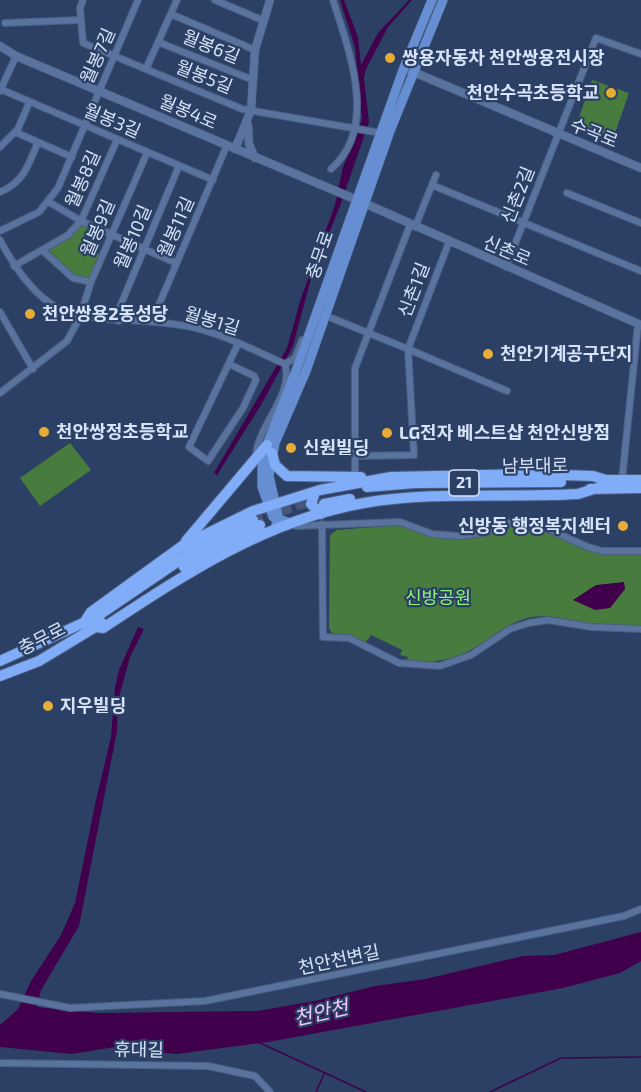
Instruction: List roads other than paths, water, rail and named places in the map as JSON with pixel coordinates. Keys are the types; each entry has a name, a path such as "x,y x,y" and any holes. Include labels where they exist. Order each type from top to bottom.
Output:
{"highway":[{"path":"84,623 91,612 182,546 255,459 269,449 275,465 287,476 391,477 530,474 593,476 606,480"},
{"path":"182,546 256,523 275,525 290,523 321,506 391,477"},
{"name":"남부대로","path":"321,506 357,489 415,483 641,480"},
{"path":"96,627 103,628 201,565 256,523 271,504 321,506 390,500 578,494 597,488 641,488"},
{"path":"84,623 199,547 256,523"},
{"path":"96,627 203,555 256,523"},
{"name":"충무로","path":"0,661 84,623"},
{"name":"충무로","path":"0,676 39,661 96,627"}],"main road":[{"name":"충무로","path":"269,449 306,371 356,200 408,69 432,0"},
{"name":"충무로","path":"275,525 271,504 261,477 269,449 381,133 408,69 443,0"}],"street":[{"name":"월봉5길","path":"83,0 80,20 82,43 251,110 381,133"},
{"name":"월봉7길","path":"0,231 39,212 49,202 72,157 138,0"},
{"name":"월봉5길","path":"146,69 177,0"},
{"path":"215,0 262,20"},
{"name":"월봉6길","path":"231,147 251,110 255,50 262,20 270,0"},
{"path":"331,169 343,155 356,128 358,111 356,89 333,0"},
{"name":"월봉6길","path":"171,14 255,50"},
{"path":"5,23 80,20"},
{"name":"신촌2길","path":"506,267 596,38 641,54"},
{"name":"월봉6길","path":"158,42 253,80"},
{"name":"월봉4로","path":"0,46 16,56 356,200"},
{"path":"0,90 16,56"},
{"name":"수곡로","path":"408,69 558,135 641,168"},
{"name":"월봉3길","path":"0,90 213,180"},
{"path":"0,147 15,132 30,103"},
{"path":"248,119 248,134 255,158"},
{"path":"15,132 72,157"},
{"name":"월봉8길","path":"14,266 68,235 81,221 117,140"},
{"path":"0,192 15,184 24,175 38,142"},
{"name":"월봉11길","path":"152,321 213,180 231,147"},
{"name":"월봉9길","path":"0,393 67,341 80,317 92,282 147,153"},
{"name":"월봉10길","path":"118,321 119,309 179,166"},
{"path":"355,477 355,368 366,333 436,175"},
{"path":"432,185 641,271"},
{"path":"567,193 641,223"},
{"name":"신촌로","path":"356,200 640,324 622,480"},
{"path":"49,202 111,236 176,264"},
{"name":"월봉1길","path":"0,240 14,266 57,310 80,317 118,321 152,321 189,327 285,364"},
{"name":"신촌1길","path":"355,456 414,455 408,349 449,242"},
{"path":"43,251 73,278 92,282"},
{"path":"255,459 256,447 287,379 285,364 295,358 320,291 338,254"},
{"path":"0,312 33,369"},
{"path":"324,315 507,391"},
{"path":"229,364 254,376 256,380 243,408 208,461 189,447 238,344"},
{"path":"201,565 270,534 307,524 321,506"},
{"path":"321,506 400,522 432,534 459,536 484,532 512,522 530,521 602,551 641,551"},
{"path":"321,506 323,637 349,638 399,663 421,666 454,663 471,655 510,629 548,620 599,628 641,629"},
{"path":"290,523 307,524"},
{"name":"천안천변길","path":"0,994 20,996 70,1008 205,1001 624,916 641,909"},
{"name":"휴대길","path":"0,1063 208,1066 255,1076 270,1092"}],"water":[{"path":"340,0 344,0 358,37 361,65 378,33 409,0 412,0 388,27 366,69 364,78 369,122 340,206 312,275 293,346 261,405 217,475 214,473 287,348 301,298 335,205 343,167 362,120 355,47"},
{"path":"624,582 625,589 610,608 595,610 573,600 596,585"},
{"name":"천안천","path":"138,627 144,629 130,657 118,701 117,731 79,926 41,990 37,1007 98,1013 257,1011 315,1001 375,986 425,979 523,956 554,955 641,932 641,961 620,973 563,988 268,1042 177,1054 152,1052 133,1044 72,1054 0,1047 0,1025 18,1009 31,981 61,935 75,903 111,737 115,687 119,670"}],"waterway":[{"path":"258,1042 366,1092"},
{"path":"490,1092 561,1058 641,1057"},
{"path":"316,1092 324,1074"}],"tunnel":[{"path":"253,520 323,497"}],"place":[{"name":"쌍용자동차 천안쌍용전시장","path":"390,58"},
{"name":"천안수곡초등학교","path":"611,93"},
{"name":"천안쌍용2동성당","path":"30,314"},
{"name":"천안기계공구단지","path":"488,354"},
{"name":"천안쌍정초등학교","path":"44,432"},
{"name":"LG전자 베스트샵 천안신방점","path":"387,433"},
{"name":"신원빌딩","path":"291,448"},
{"name":"신방동 행정복지센터","path":"623,526"},
{"name":"지우빌딩","path":"48,706"}],"park label":[{"name":"신방공원","path":"438,598"}]}
